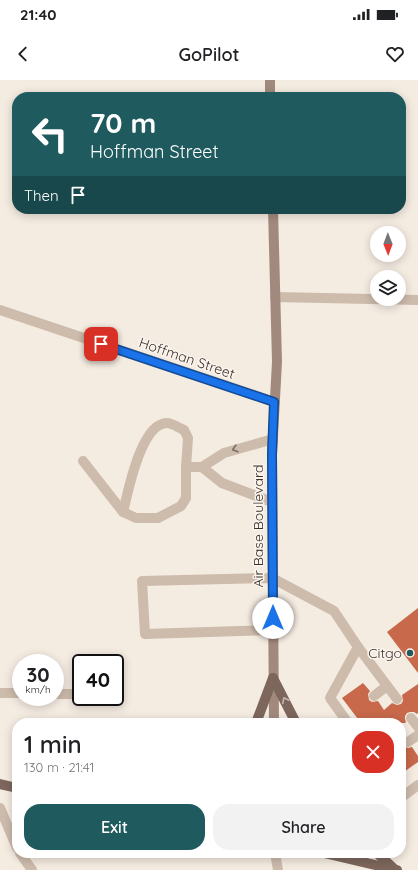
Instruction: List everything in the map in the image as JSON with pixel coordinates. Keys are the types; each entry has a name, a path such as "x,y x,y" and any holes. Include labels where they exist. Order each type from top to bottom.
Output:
{"main road":[{"path":"258,718 273,678"},
{"path":"273,678 293,718"},
{"path":"0,784 12,787"},
{"path":"345,858 396,870"},
{"path":"383,858 396,870"}],"street":[{"path":"270,80 270,92"},
{"name":"Air Base Boulevard","path":"273,214 277,362 274,402 272,502 274,718"},
{"path":"275,297 418,300"},
{"name":"Hoffman Street","path":"0,310 274,402"},
{"path":"83,461 123,512 136,518 158,518 181,506 186,498 188,438 184,430 167,423 158,426 146,438 137,459 123,512"},
{"path":"186,467 202,467 224,453 273,439"},
{"path":"202,467 222,484 272,502"},
{"path":"273,630 145,634 142,581 272,578 334,611 358,647 397,699"},
{"path":"349,718 330,698 358,647"},
{"path":"374,696 387,686"},
{"path":"0,693 12,693"},
{"path":"411,718 418,727"},
{"path":"408,742 418,735"},
{"path":"406,793 418,785"},
{"path":"0,808 12,836"},
{"path":"24,858 32,870"},
{"path":"276,858 278,870"}],"building":[{"name":"Citgo","path":"418,608 418,673 387,632"},
{"name":"Citgo","path":"363,683 370,691 368,694 369,700 372,702 378,701 384,710 392,703 397,705 401,704 403,701 402,695 418,684 418,713 407,713 405,718 357,718 342,698"},
{"path":"406,747 412,747 418,756 418,762 406,770"}],"place":[{"name":"Citgo","path":"410,653"}],"route":[{"path":"101,344 274,402 272,454 273,618"}]}
